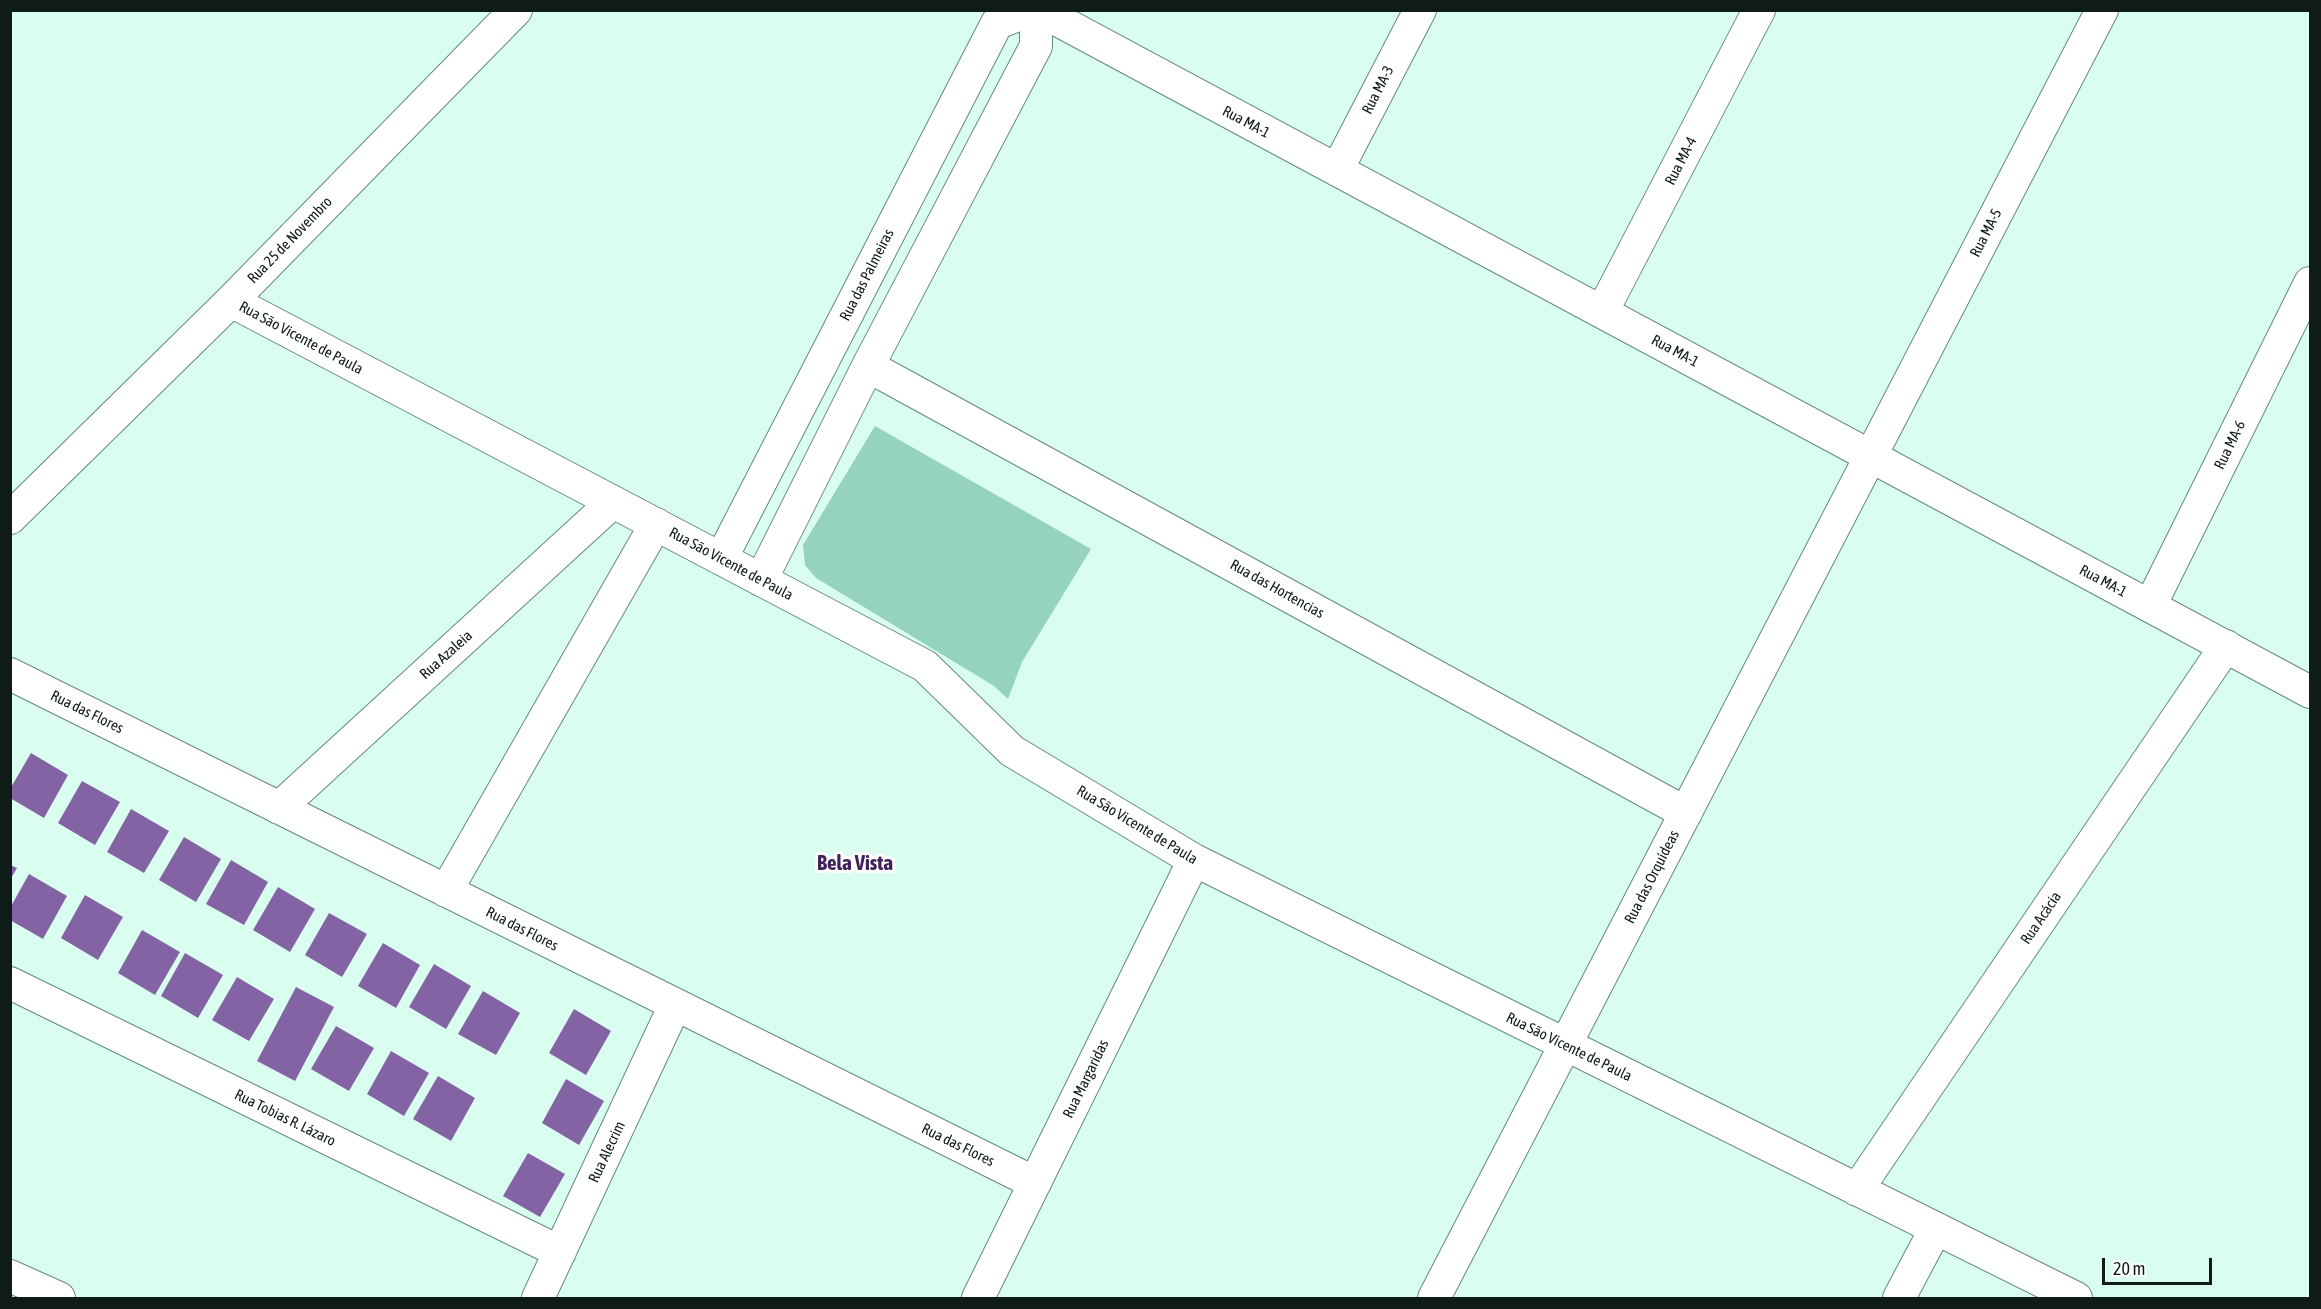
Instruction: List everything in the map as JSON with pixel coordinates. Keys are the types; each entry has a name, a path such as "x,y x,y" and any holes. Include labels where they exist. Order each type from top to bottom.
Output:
{"street":[{"name":"Rua 25 de Novembro","path":"10,518 231,301 516,10"},
{"name":"Rua das Palmeiras","path":"721,559 997,23 1031,10"},
{"name":"Rua MA-1","path":"1037,10 2310,692"},
{"path":"761,580 868,366 1036,46 1037,10"},
{"name":"Rua MA-3","path":"1337,170 1420,10"},
{"name":"Rua MA-4","path":"1602,312 1759,10"},
{"name":"Rua MA-5","path":"1870,456 2102,10"},
{"name":"Rua MA-6","path":"2150,606 2310,283"},
{"name":"Rua São Vicente de Paula","path":"231,301 925,666 1012,751 1194,860 2076,1299"},
{"name":"Rua das Hortencias","path":"868,366 1686,813"},
{"name":"Rua das Orquídeas","path":"1434,1299 1870,456"},
{"name":"Rua Azaleia","path":"279,808 614,502"},
{"path":"446,891 656,524"},
{"name":"Rua Acácia","path":"1857,1190 2226,646"},
{"name":"Rua das Flores","path":"10,674 1035,1183"},
{"name":"Rua Margaridas","path":"978,1299 1194,860"},
{"name":"Rua Tobias R. Lázaro","path":"10,983 560,1252"},
{"name":"Rua Alecrim","path":"538,1299 675,1005"},
{"path":"1899,1299 1935,1230"},
{"path":"10,1276 59,1299"}],"green space":[{"path":"875,426 1091,549 1022,662 1008,699 994,686 816,578 805,565 803,545"}],"building":[{"path":"31,753 68,775 44,818 10,798 10,789"},
{"path":"82,781 120,802 95,845 58,823"},
{"path":"131,809 169,831 144,873 107,852"},
{"path":"184,837 221,859 196,902 159,880"},
{"path":"231,860 268,882 244,925 206,904"},
{"path":"10,865 17,868 10,880"},
{"path":"29,874 67,896 43,939 10,920 10,908"},
{"path":"278,887 315,909 290,952 253,930"},
{"path":"85,895 123,917 98,960 61,938"},
{"path":"329,913 367,934 342,977 305,955"},
{"path":"142,930 180,952 155,995 118,973"},
{"path":"383,943 420,965 396,1008 358,986"},
{"path":"185,953 223,975 198,1018 161,996"},
{"path":"434,964 471,986 446,1029 409,1007"},
{"path":"237,977 274,999 249,1041 212,1020"},
{"path":"296,987 334,1007 295,1081 257,1061"},
{"path":"483,991 520,1013 496,1055 458,1034"},
{"path":"574,1009 611,1031 586,1075 549,1053"},
{"path":"336,1026 374,1048 349,1091 311,1069"},
{"path":"391,1051 429,1073 404,1116 367,1094"},
{"path":"438,1076 475,1098 451,1141 413,1119"},
{"path":"566,1079 604,1101 579,1145 542,1123"},
{"path":"528,1153 565,1174 540,1217 503,1196"}],"district":[{"name":"Bela Vista","path":"855,863"}]}
